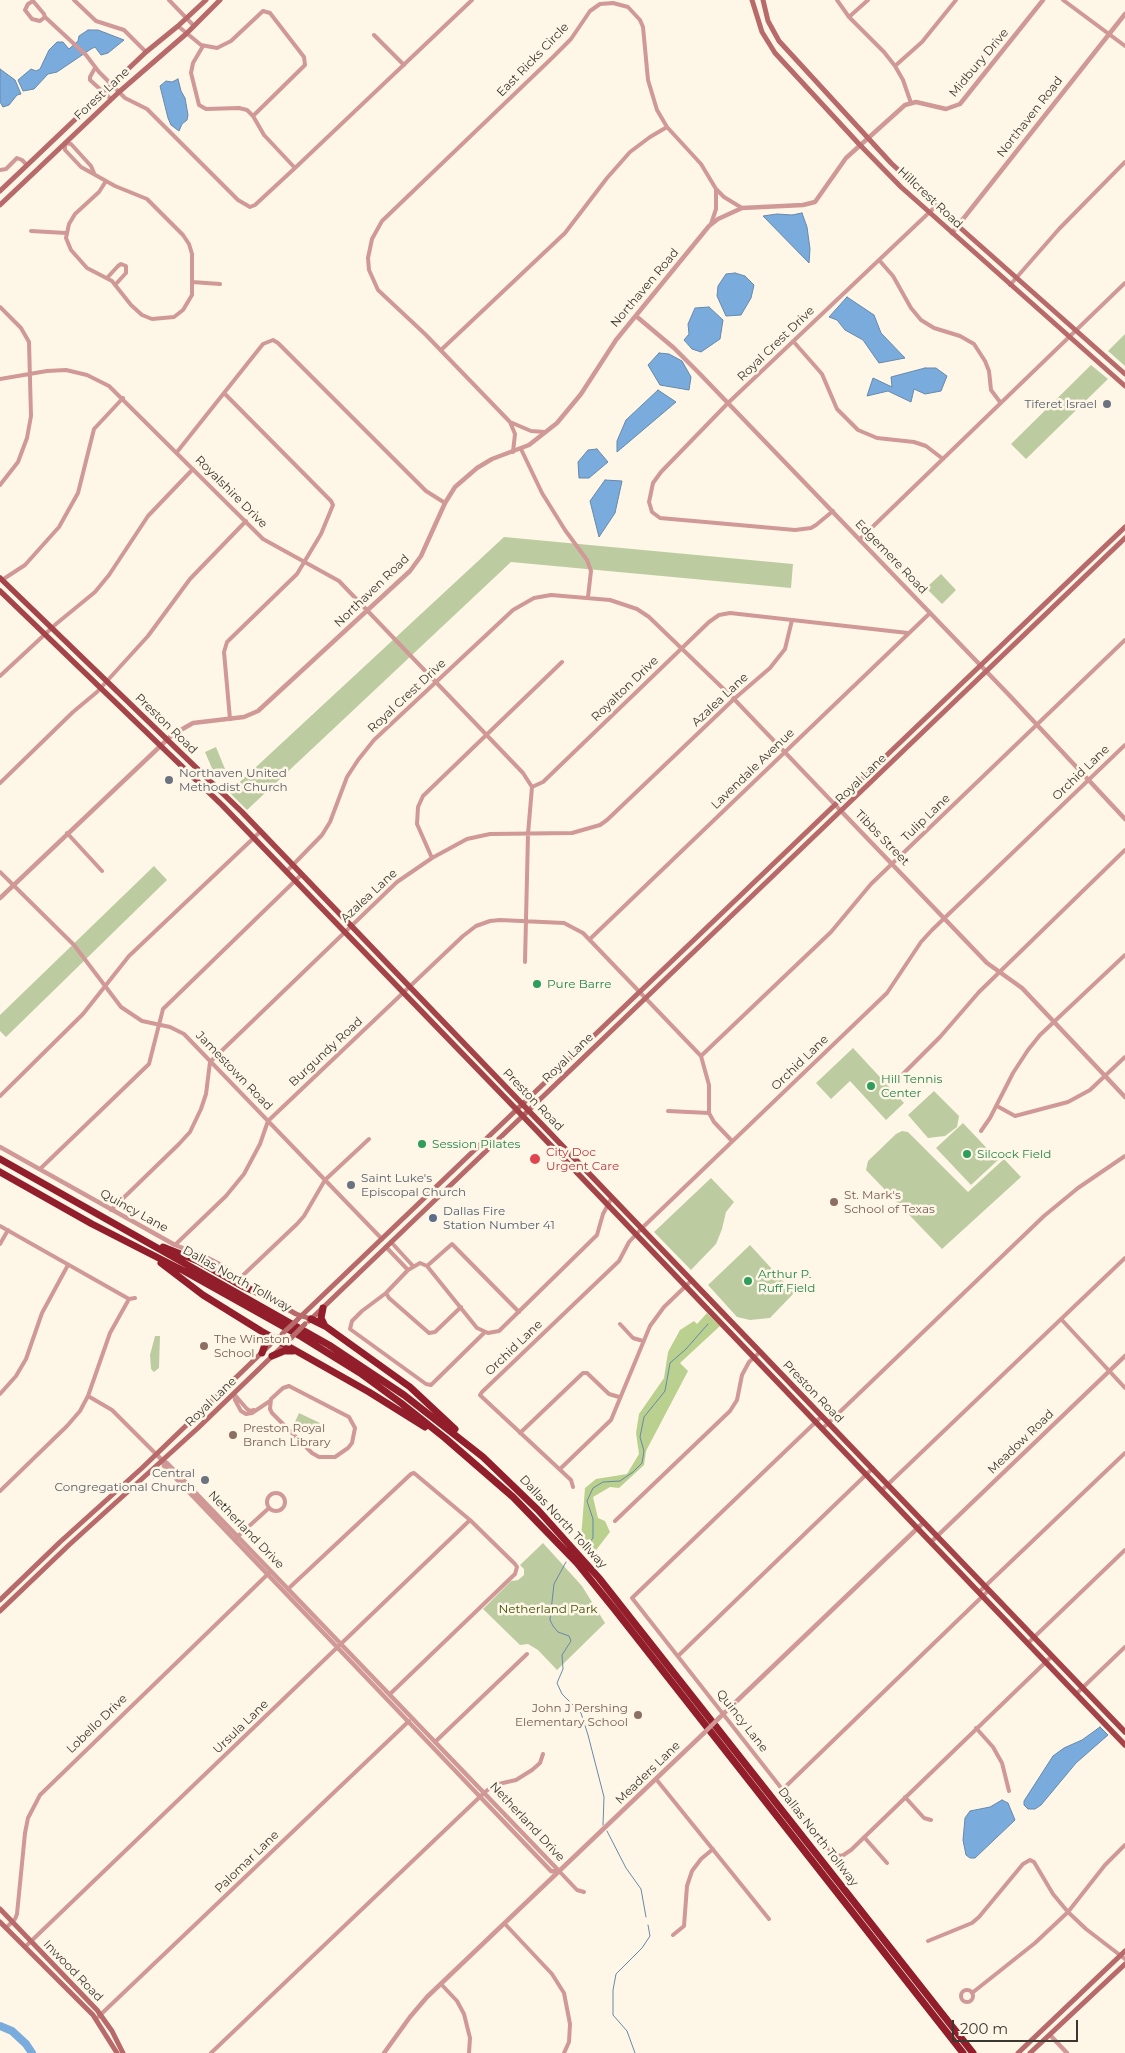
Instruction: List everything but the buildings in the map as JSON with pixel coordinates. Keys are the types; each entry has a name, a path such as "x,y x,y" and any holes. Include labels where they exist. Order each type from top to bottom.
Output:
{"highway":[{"name":"Dallas North Tollway","path":"0,1159 307,1331 404,1395 476,1451 538,1510 600,1578 973,2053"},
{"name":"Dallas North Tollway","path":"0,1172 92,1224 184,1271 332,1356 395,1398 496,1482 534,1518 596,1586 963,2053"},
{"path":"150,1244 198,1261 242,1286 261,1294"},
{"path":"146,1251 203,1295 275,1340 369,1392 435,1434 445,1438"},
{"path":"323,1308 321,1318 325,1326"},
{"path":"311,1319 325,1326 410,1387 433,1407 476,1451"},
{"path":"261,1331 266,1342 262,1353"},
{"path":"272,1356 284,1351 296,1352"}],"main road":[{"name":"Forest Lane","path":"0,191 146,52 206,0"},
{"name":"Forest Lane","path":"0,205 119,92 186,34 220,0"},
{"name":"Hillcrest Road","path":"752,0 762,32 775,54 859,144 952,233 1125,386"},
{"name":"Hillcrest Road","path":"762,0 768,21 779,41 867,137 936,206 1125,374"},
{"path":"58,135 65,143"},
{"name":"Royal Lane","path":"0,1600 157,1455 516,1108 1125,527"},
{"name":"Royal Lane","path":"0,1611 234,1394 1125,538"},
{"name":"Preston Road","path":"1,580 261,831 292,866 581,1164 1125,1732"},
{"name":"Preston Road","path":"0,591 222,805 516,1108 917,1529 1125,1744"},
{"path":"1051,598 1056,604"},
{"path":"908,735 914,741"},
{"path":"222,805 229,799"},
{"path":"733,902 739,908"},
{"path":"433,1024 439,1018"},
{"path":"459,1050 464,1044"},
{"path":"471,1153 477,1160"},
{"path":"574,1170 581,1164"},
{"path":"455,1168 461,1175"},
{"path":"579,1175 586,1170"},
{"path":"413,1209 420,1215"},
{"path":"382,1239 391,1242"},
{"path":"382,1239 386,1247"},
{"name":"Quincy Lane","path":"261,1294 299,1318 311,1319"},
{"path":"228,1386 234,1394"},
{"path":"192,1421 198,1428"},
{"path":"97,1509 102,1515"},
{"path":"16,1584 22,1590"},
{"name":"Inwood Road","path":"0,1909 101,2015 112,2031 123,2053"},
{"name":"Inwood Road","path":"0,1922 96,2019 117,2053"},
{"path":"1018,2053 1124,1955"},
{"path":"1030,2053 1125,1964"},
{"path":"1044,2029 1050,2035"}],"street":[{"path":"74,0 96,21 124,30 146,52"},
{"path":"169,0 194,26"},
{"path":"44,17 40,21 34,20 27,13 25,7 35,2 44,17 86,55 95,68 119,92 128,100 147,109 247,207 255,205 472,0"},
{"path":"837,0 849,17 884,52 895,66 903,80 911,102 867,137"},
{"path":"849,17 868,0"},
{"path":"895,66 918,47 956,0"},
{"name":"Midbury Drive","path":"911,102 922,102 946,109 960,104 1043,0"},
{"path":"1063,0 1125,46"},
{"name":"East Ricks Circle","path":"510,422 441,350 378,290 369,270 368,258 372,239 382,221 564,46 590,11 605,1 621,4 640,20 643,27 648,80 652,97 667,128 701,164 716,189 724,197 742,208"},
{"path":"178,26 203,46 211,48 223,46 231,41 259,14 267,11 270,13 304,57 304,65 252,116"},
{"name":"Northaven Road","path":"952,233 1125,14"},
{"path":"374,36 404,65"},
{"path":"203,46 193,62 191,73 199,105 208,109 243,108 252,116 264,135 295,168"},
{"path":"95,68 90,80 111,100"},
{"path":"441,350 564,233 630,152 650,137 667,128"},
{"name":"Northaven Road","path":"0,898 167,739 180,729 193,723 230,719 253,714 262,708 367,611 416,564 445,502 455,487 471,472 492,460 520,449 547,432 581,394 608,350 710,226 723,216 742,208 803,205 815,202 842,163 867,137"},
{"path":"94,173 91,166 71,144 65,143 65,150 81,167 106,181 142,196 183,234 191,250 192,295 189,303 174,318 152,319 142,315 107,278 87,268 79,260 68,243 66,233 71,219 97,194 106,181"},
{"path":"0,170 6,169 17,158 27,165"},
{"path":"1010,285 1054,235 1125,162"},
{"path":"710,226 716,209 716,189"},
{"name":"Royal Crest Drive","path":"833,511 816,525 795,530 660,518 650,508 650,491 657,476 728,403 936,206"},
{"path":"30,231 66,233"},
{"path":"879,260 893,276 911,308 921,320 934,328 960,336 974,344 989,371 991,390 1000,402"},
{"path":"107,278 121,264 126,266 126,273 115,285"},
{"path":"192,282 220,284"},
{"path":"860,539 1125,283"},
{"path":"0,306 21,328 30,342 31,373 31,416 27,438 18,462 0,485"},
{"name":"Edgemere Road","path":"636,316 674,348 833,511 1125,819"},
{"path":"177,452 263,344 273,340 426,491 445,502"},
{"path":"793,341 822,374 837,409 858,430 877,438 920,444 930,448 943,459"},
{"name":"Royalshire Drive","path":"0,379 57,370 74,371 98,379 109,386 263,539 339,582 523,773 532,787"},
{"path":"224,393 331,501 332,509 305,562 293,578 227,642 224,652 230,719"},
{"path":"1,580 25,565 59,527 78,493 94,430 123,398"},
{"path":"510,422 531,431 547,432"},
{"path":"510,422 515,434 513,452"},
{"path":"520,449 542,493 560,523 587,560 591,571 588,597"},
{"path":"0,676 52,628 95,592 109,575 148,516 193,469"},
{"path":"0,783 100,687 148,636 195,573 246,522"},
{"path":"1115,537 1125,548"},
{"name":"Royal Crest Drive","path":"286,872 317,842 327,828 347,777 374,740 513,610 528,600 551,595 588,597"},
{"name":"Tibbs Street","path":"588,597 610,600 637,609 658,625 734,699 986,963 1022,988 1125,1097"},
{"name":"Royalton Drive","path":"532,787 543,782 709,622 724,613 908,633"},
{"name":"Lavendale Avenue","path":"590,939 930,613"},
{"name":"Azalea Lane","path":"210,1062 396,882 432,858 455,844 481,835 572,833 590,828 607,820 782,655 788,643 792,620"},
{"name":"Tulip Lane","path":"701,1056 831,932 864,892 892,864 1125,640"},
{"path":"432,858 418,830 416,817 420,801 426,792 562,662"},
{"name":"Orchid Lane","path":"520,1433 480,1395 619,1261 629,1242 642,1228 887,993 921,942 1125,745"},
{"path":"525,962 528,834 532,787"},
{"path":"0,1096 83,1014 129,956 261,831"},
{"path":"67,833 102,871"},
{"path":"898,1079 934,1043 966,1005 1125,850"},
{"name":"Jamestown Road","path":"0,872 74,945 126,1012 142,1021 159,1024 184,1034 382,1239"},
{"path":"40,1169 145,1069 152,1058 163,1009 302,875"},
{"name":"Burgundy Road","path":"175,1245 226,1196 244,1174 260,1144 268,1121 476,926 500,920 564,923 577,928 590,939 701,1056"},
{"path":"981,1131 1028,1050 1054,1022 1125,955"},
{"path":"701,1056 710,1085 710,1113 714,1122 732,1141"},
{"path":"997,1106 1015,1116 1054,1107 1080,1096 1125,1057"},
{"path":"111,1210 180,1144 190,1132 204,1102 210,1062"},
{"path":"668,1111 710,1113"},
{"path":"239,1280 301,1220 325,1180 369,1139"},
{"name":"Quincy Lane","path":"0,1146 175,1245 217,1262 239,1280 261,1294"},
{"path":"822,1429 1044,1216 1078,1188 1125,1156"},
{"path":"485,1332 433,1384 426,1384 350,1330 352,1322 358,1316 386,1293 408,1270 420,1264 427,1266 477,1328 485,1332 499,1331 597,1234 612,1197"},
{"path":"0,1226 128,1299 135,1298"},
{"path":"0,1244 8,1230"},
{"path":"391,1242 413,1266"},
{"path":"427,1266 452,1244 519,1312"},
{"path":"386,1247 408,1270"},
{"path":"882,1491 1125,1258"},
{"path":"0,1394 16,1376 26,1359 42,1313 68,1265"},
{"path":"560,1469 615,1413 619,1397 634,1366 643,1341 660,1311 685,1286 690,1278"},
{"path":"386,1293 389,1298 429,1333 435,1332 461,1308"},
{"path":"0,1491 67,1426 80,1410 88,1396 110,1333 128,1299"},
{"path":"1061,1319 1125,1388"},
{"path":"620,1324 633,1338 643,1341"},
{"path":"615,1521 730,1410 737,1400 742,1375 749,1362 760,1352"},
{"name":"Meadow Road","path":"931,1542 1125,1356"},
{"path":"573,1487 571,1480 520,1433 583,1374 587,1373 609,1394 619,1397"},
{"path":"234,1394 235,1400 243,1413 247,1415 271,1400 283,1388 289,1386 350,1417 355,1428 352,1443 335,1457 319,1457 312,1453 272,1413 270,1409 271,1400"},
{"name":"Netherland Drive","path":"88,1396 112,1410 163,1461 164,1466 305,1610 373,1686 435,1742 560,1872"},
{"path":"816,1422 822,1416"},
{"name":"Quincy Lane","path":"816,1422 632,1598 836,1856 842,1856 864,1837"},
{"path":"782,1790 1125,1453"},
{"path":"678,1656 873,1468"},
{"path":"288,1589 411,1474 416,1473 470,1520 515,1564 517,1567 515,1574 390,1694"},
{"path":"274,1492 282,1494 285,1499 284,1508 278,1511 269,1508 267,1501 269,1496 274,1492"},
{"path":"236,1538 269,1508"},
{"name":"Ursula Lane","path":"25,1948 470,1520"},
{"name":"Meaders Lane","path":"384,2053 410,2017 441,1984 924,1522"},
{"path":"1028,1643 1125,1550"},
{"name":"Netherland Drive","path":"269,1573 288,1589 305,1610"},
{"name":"Lobello Drive","path":"6,1928 15,1919 18,1909 28,1818 40,1795 269,1573"},
{"name":"Netherland Drive","path":"340,1647 390,1694 410,1720 480,1797 551,1871 560,1872"},
{"path":"1076,1694 1125,1647"},
{"path":"435,1742 527,1654"},
{"path":"887,1863 864,1837 1052,1656"},
{"path":"373,1686 378,1682"},
{"name":"Palomar Lane","path":"96,2019 410,1720"},
{"path":"976,1728 993,1747 1002,1763 1009,1791"},
{"path":"211,2053 484,1792 494,1785 516,1780 532,1770 540,1763 543,1754"},
{"path":"656,1779 769,1919"},
{"path":"905,1797 924,1818 931,1820"},
{"path":"972,1992 1035,1943 1068,1912 1105,1865 1125,1845"},
{"path":"673,1936 684,1926 688,1886 692,1871 713,1848"},
{"path":"928,1942 972,1923 980,1917 1023,1864 1030,1860 1034,1862 1053,1894 1068,1912 1090,1932 1124,1955"},
{"path":"560,1872 577,1890 584,1892"},
{"path":"505,1924 552,1974 564,1993 570,2024 569,2042 564,2053"},
{"path":"441,1984 457,2001 464,2014 470,2038 469,2053"},
{"path":"1050,2035 1067,2053"}],"green space":[{"path":"1125,334 1125,366 1108,351"},
{"path":"1091,365 1108,379 1026,459 1011,444"},
{"path":"504,537 793,564 791,588 511,562 247,810 229,792"},
{"path":"941,574 956,590 942,604 926,588"},
{"path":"216,747 225,769 214,773 205,752"},
{"path":"154,866 167,880 6,1037 0,1031 0,1015"},
{"name":"Hill Tennis Center","path":"853,1048 904,1103 886,1120 850,1081 831,1099 816,1083"},
{"path":"934,1091 959,1116 957,1127 945,1136 928,1138 908,1115"},
{"name":"Silcock Field","path":"963,1123 998,1160 971,1185 936,1148"},
{"path":"902,1131 908,1132 968,1192 1004,1159 1021,1177 942,1249 866,1170 868,1161 896,1134"},
{"path":"711,1178 734,1202 726,1212 716,1244 691,1270 654,1232"},
{"name":"Arthur P. Ruff Field","path":"750,1245 794,1293 770,1318 750,1320 737,1317 708,1285"},
{"path":"707,1313 720,1326 680,1363 688,1371 646,1451 644,1465 619,1488 610,1487 593,1497 598,1518 605,1521 610,1532 593,1554 581,1538 585,1488 596,1479 627,1474 639,1454 636,1433 639,1414 664,1378 668,1352 680,1330 694,1321 697,1324"},
{"path":"155,1336 160,1336 159,1368 154,1372 151,1369 150,1355"},
{"path":"299,1413 320,1423 315,1434 294,1424"},
{"name":"Netherland Park","path":"543,1543 582,1586 605,1623 557,1670 538,1650 528,1644 520,1645 483,1609 511,1581 518,1580 524,1575 524,1569 520,1565"}],"water":[{"path":"88,30 98,30 124,40 108,53 101,55 95,47 91,49 57,72 48,74 34,89 23,91 18,80 31,69 36,71 40,69 49,50 57,42 63,42 69,49 78,41 79,36"},
{"path":"0,69 15,80 21,94 17,95 9,105 3,107 0,102"},
{"path":"178,79 185,98 188,115 187,120 182,124 179,131 171,125 168,118 160,86 166,81 172,82"},
{"path":"802,213 807,227 810,249 809,263 763,216"},
{"path":"735,273 745,276 754,285 751,298 741,315 726,316 717,296 718,286 726,274"},
{"path":"847,297 874,315 881,333 905,358 879,363 863,340 845,330 837,320 829,317"},
{"path":"709,307 723,320 720,339 701,352 692,349 684,340 689,334 688,324 695,308"},
{"path":"659,353 669,354 682,361 691,377 689,390 660,385 648,365"},
{"path":"925,368 936,368 947,376 941,391 925,394 914,389 911,402 888,391 867,396 873,378 892,387 891,377"},
{"path":"658,390 676,402 617,452 617,441 626,420"},
{"path":"597,449 608,462 589,478 579,478 578,462 588,450"},
{"path":"605,480 622,481 615,513 599,537 590,501"},
{"path":"1100,1727 1108,1735 1076,1763 1041,1805 1035,1809 1028,1809 1024,1805 1024,1801 1053,1756 1064,1748 1082,1740"},
{"path":"1002,1800 1008,1803 1015,1820 975,1858 970,1858 966,1855 963,1840 965,1818 970,1811 990,1807"}],"waterway":[{"path":"584,1550 593,1538 593,1519 587,1501 593,1488 603,1482 620,1481 642,1463 644,1451 640,1437 644,1417 665,1391 670,1363 686,1349 708,1324"},
{"path":"566,1562 554,1584 550,1620 558,1632 569,1636 571,1641 562,1655 563,1669 557,1683 562,1694 581,1713 604,1797 603,1825"},
{"path":"607,1831 626,1868 641,1889 646,1917"},
{"path":"635,2053 627,2031 613,2015 613,1990 616,1974 642,1948 650,1936 648,1925"},
{"path":"0,2026 12,2031 26,2044 32,2053"}],"place":[{"name":"Tiferet Israel","path":"1107,404"},
{"name":"Northaven United Methodist Church","path":"169,780"},
{"name":"Pure Barre","path":"537,984"},
{"name":"Hill Tennis Center","path":"871,1086"},
{"name":"Session Pilates","path":"422,1144"},
{"name":"Silcock Field","path":"967,1154"},
{"name":"City Doc Urgent Care","path":"535,1159"},
{"name":"Saint Luke's Episcopal Church","path":"351,1185"},
{"name":"St. Mark's School of Texas","path":"834,1202"},
{"name":"Dallas Fire Station Number 41","path":"433,1218"},
{"name":"Arthur P. Ruff Field","path":"748,1281"},
{"name":"The Winston School","path":"204,1346"},
{"name":"Preston Royal Branch Library","path":"233,1435"},
{"name":"Central Congregational Church","path":"205,1480"},
{"name":"John J Pershing Elementary School","path":"638,1715"}]}
